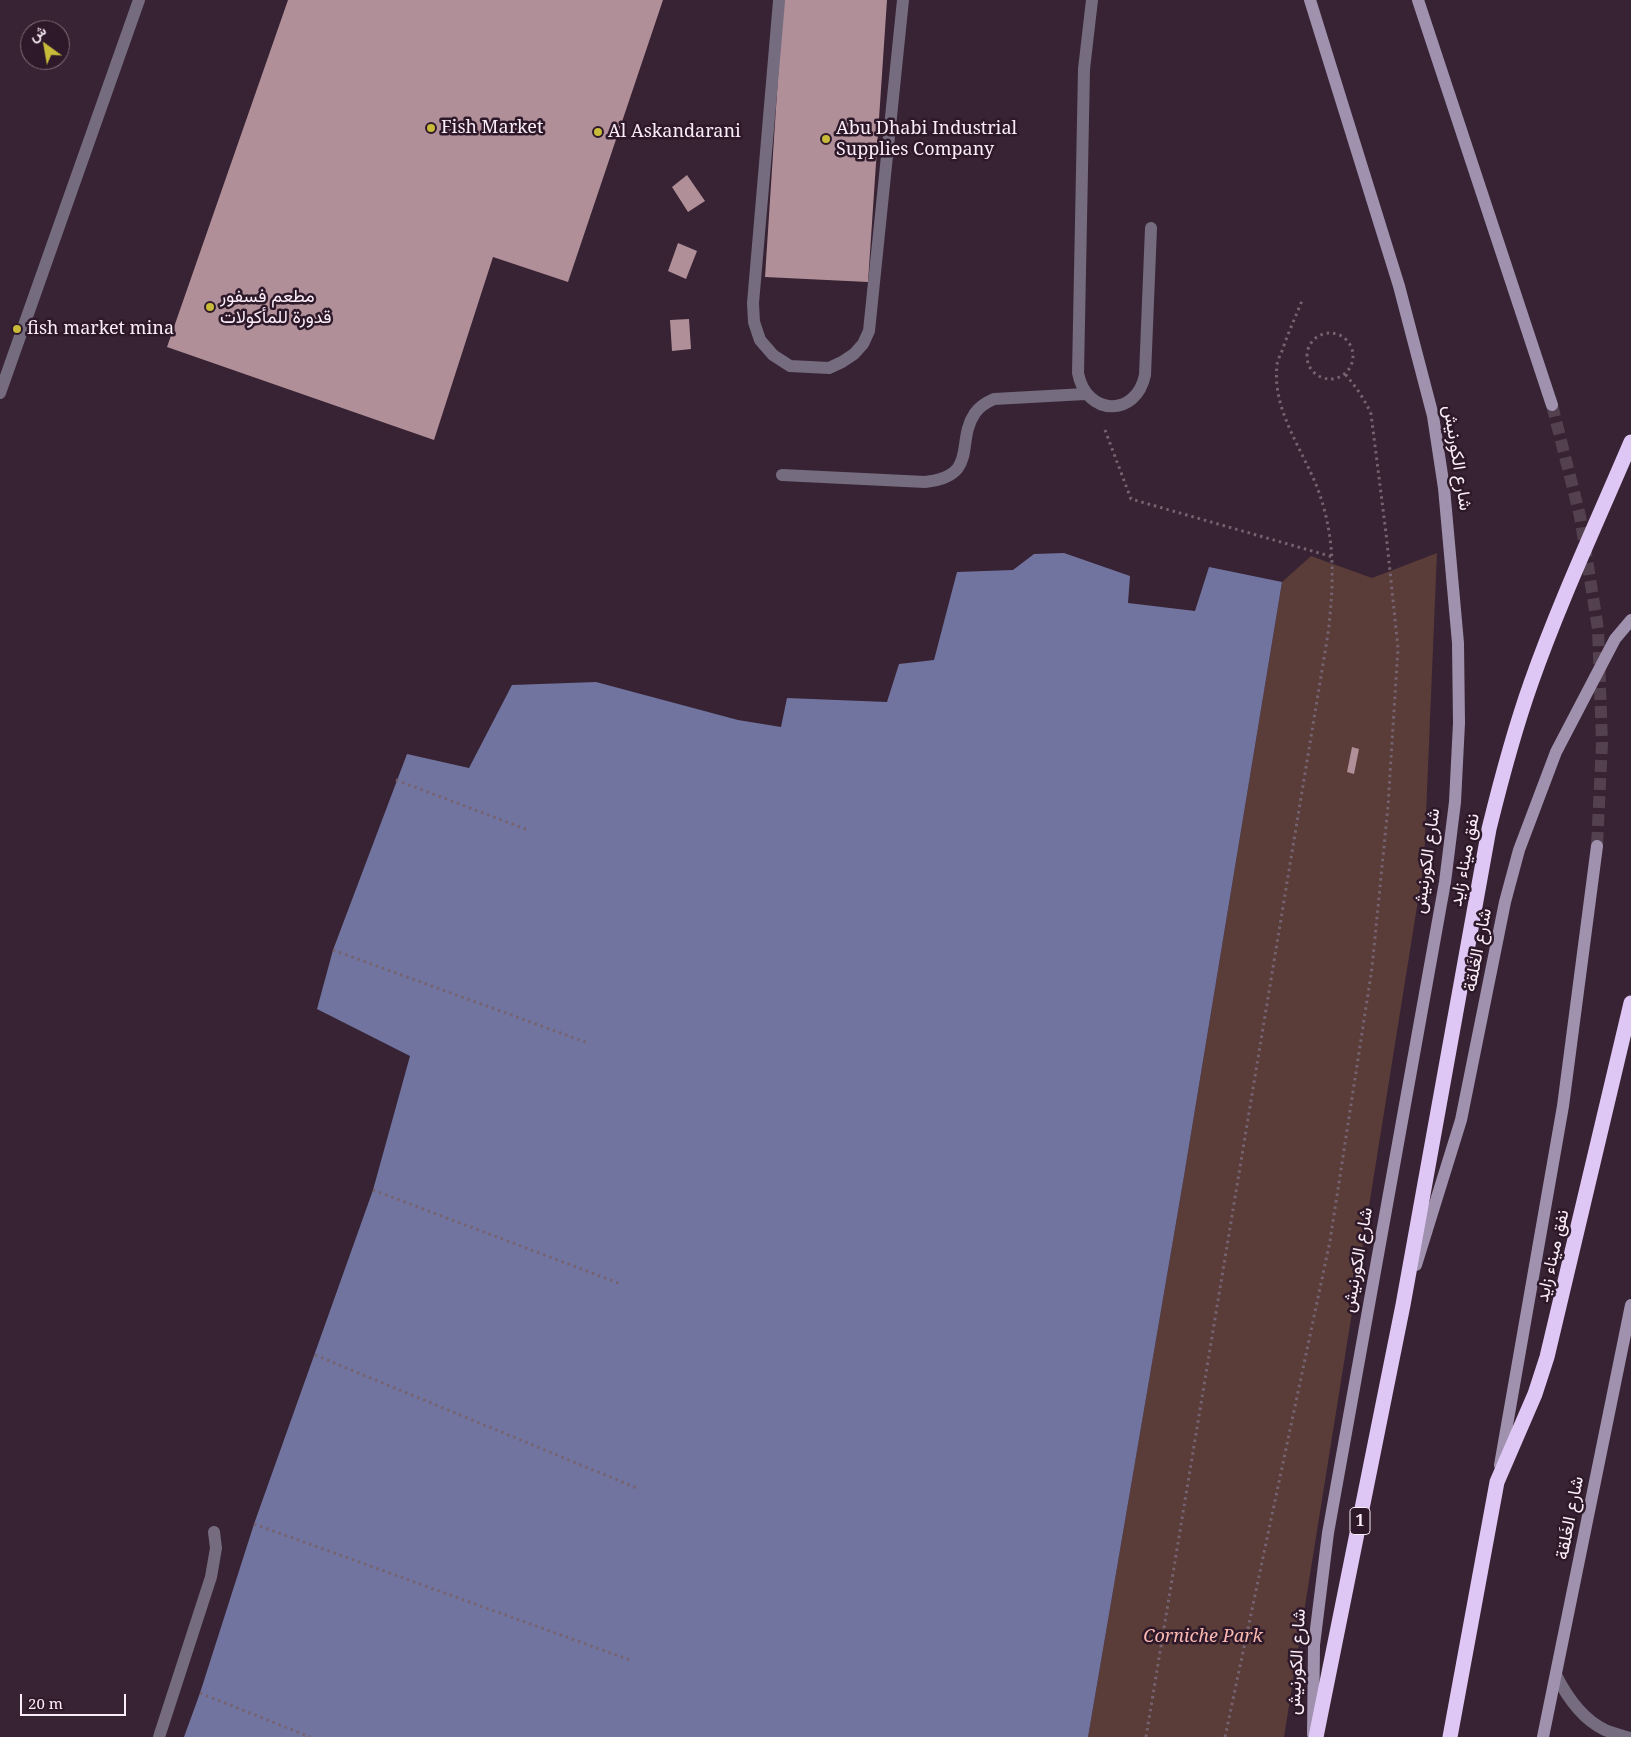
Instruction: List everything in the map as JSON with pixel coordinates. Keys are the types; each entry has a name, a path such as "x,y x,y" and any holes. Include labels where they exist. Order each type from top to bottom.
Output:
{"highway":[{"name":"نفق ميناء زايد","path":"1403,1305 1477,889 1489,829 1506,761 1531,683 1631,442"},
{"name":"نفق ميناء زايد","path":"1497,1482 1535,1394 1547,1358 1631,1004"},
{"name":"شارع الكورنيش","path":"1315,1737 1403,1305"},
{"path":"1450,1737 1497,1482"}],"street":[{"path":"0,393 138,0"},
{"path":"779,1 753,303 754,322 760,340 773,355 790,366 829,368 854,354 869,331 903,0"},
{"path":"1092,0 1084,69 1078,373 1080,384 1090,398 1104,406 1127,403 1143,386 1151,228"},
{"name":"شارع الكورنيش","path":"1310,0 1399,286 1433,416 1444,488 1452,563 1458,643 1459,723 1455,802 1445,882 1328,1533 1320,1589 1314,1645 1315,1737"},
{"path":"1418,0 1552,405"},
{"path":"782,475 937,481 957,469 964,459 970,422 976,411 984,404 994,399 1090,398"},
{"name":"شارع الغَلقة","path":"1403,1305 1461,1120 1506,902 1519,850 1556,752 1615,639 1631,620"},
{"path":"1497,1482 1562,1106 1597,846"},
{"name":"شارع الغَلقة","path":"1543,1737 1631,1305"},
{"path":"159,1737 211,1577 215,1555 214,1532"},
{"path":"1556,1675 1564,1691 1575,1706 1589,1719 1605,1730 1627,1737"}],"path":[{"path":"1146,1737 1328,634 1333,557 1327,519 1318,488 1286,418 1279,393 1277,365 1303,298"},
{"path":"1328,333 1336,334 1349,343 1352,361 1345,374 1338,378 1327,380 1310,370 1306,354 1315,339 1328,333"},
{"path":"1225,1737 1330,1241 1372,968 1388,806 1398,648 1371,414 1358,388 1345,374"},
{"path":"1090,398 1131,499 1333,557"},
{"path":"396,780 528,830"},
{"path":"333,950 588,1043"},
{"path":"372,1190 621,1284"},
{"path":"315,1355 639,1489"},
{"path":"254,1524 630,1660"},
{"path":"200,1694 310,1737"}],"green space":[{"name":"Corniche Park","path":"1437,553 1424,863 1284,1737 1088,1737 1184,1176 1282,582 1311,556 1372,578"}],"water":[{"path":"1064,553 1130,576 1128,603 1195,611 1209,567 1282,582 1184,1176 1088,1737 184,1737 254,1524 373,1190 410,1056 317,1009 333,950 407,754 469,768 512,685 596,682 738,720 781,727 787,698 887,702 899,664 934,660 957,572 1013,570 1034,554"}],"building":[{"name":"Fish Market","path":"288,0 663,0 568,282 493,257 434,440 167,347"},
{"name":"Abu Dhabi Industrial Supplies Company","path":"783,0 887,0 868,282 765,277"},
{"path":"687,175 705,201 688,212 672,187"},
{"path":"678,243 697,251 686,279 668,271"},
{"path":"689,319 691,349 672,351 670,320"},
{"path":"1352,747 1359,749 1354,774 1347,772"}],"tunnel":[{"path":"1552,405 1580,516 1598,629 1602,743 1597,846"}],"place":[{"name":"Fish Market","path":"431,128"},
{"name":"Al Askandarani","path":"598,132"},
{"name":"Abu Dhabi Industrial Supplies Company","path":"826,139"},
{"name":"مطعم فسفور قدورة للمأكولات","path":"210,307"},
{"name":"fish market mina","path":"17,329"}]}
